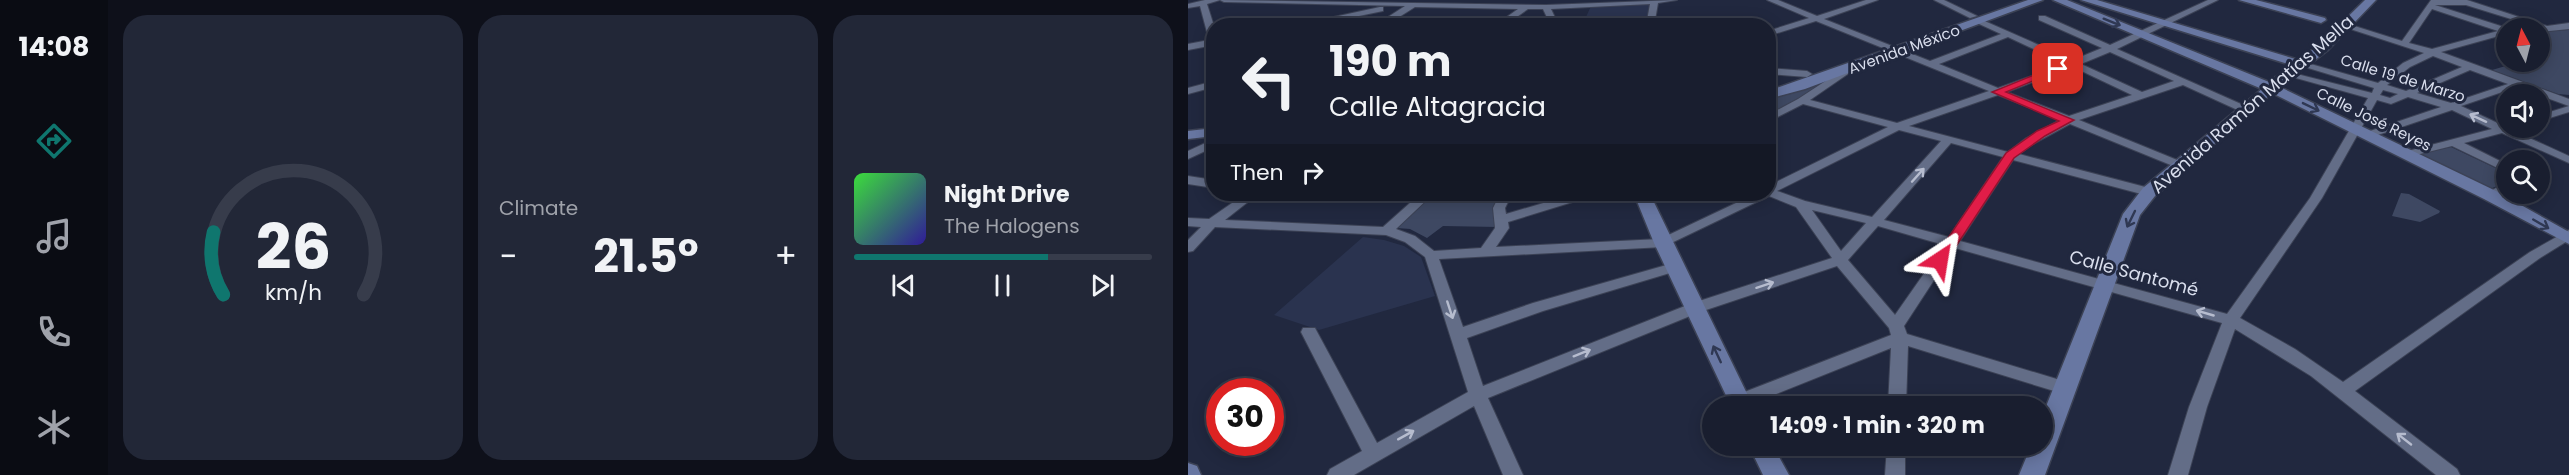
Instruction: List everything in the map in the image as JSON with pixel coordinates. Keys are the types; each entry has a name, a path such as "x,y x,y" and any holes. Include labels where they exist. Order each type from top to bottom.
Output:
{"main road":[{"name":"Avenida México","path":"1776,92 1897,51 1977,19 2017,0"},
{"name":"Avenida México","path":"1776,84 1884,46 2038,0"},
{"name":"Calle José Reyes","path":"2058,0 2272,88 2490,195 2568,237"},
{"name":"Calle 19 de Marzo","path":"2084,0 2163,23 2294,68"},
{"path":"2244,0 2344,26"},
{"name":"Avenida Ramón Matías Mella","path":"2053,418 2132,213 2149,192 2183,166 2294,68 2324,47 2372,0"},
{"path":"1188,128 1206,125"},
{"path":"1188,135 1206,133"},
{"path":"1645,201 1737,396"},
{"path":"1766,456 1776,475"},
{"name":"Avenida Ramón Matías Mella","path":"2032,475 2039,456"}],"street":[{"path":"1188,6 1216,0"},
{"path":"1224,0 1413,2 1525,7 1673,0"},
{"path":"1509,18 1534,0"},
{"path":"1770,0 2183,166"},
{"path":"1776,32 1874,0"},
{"path":"1938,0 2070,64 2143,96"},
{"path":"1776,187 1898,126 1997,92 2111,48 2214,0"},
{"path":"1651,18 1654,1"},
{"path":"1335,18 1413,2"},
{"path":"1390,18 1413,2"},
{"path":"2404,44 2433,2 2462,2 2511,18"},
{"path":"1203,3 1207,18"},
{"path":"2430,6 2496,28"},
{"path":"1546,7 1551,18"},
{"path":"2042,18 2246,110"},
{"path":"2344,26 2434,53 2517,84"},
{"path":"2550,27 2569,26"},
{"path":"1930,64 2009,34"},
{"path":"2178,475 2198,407 2231,320 2361,131 2381,85 2402,66 2434,53 2496,34"},
{"path":"1188,47 1206,44"},
{"path":"2294,68 2391,101 2471,66"},
{"path":"1776,115 1802,101 1853,67"},
{"name":"Calle 19 de Marzo","path":"2294,68 2381,85 2454,107 2496,124"},
{"path":"1776,72 1807,74"},
{"path":"1897,396 1898,332 1952,243 2010,156 2041,134 2068,120 2185,81"},
{"path":"1188,91 1206,86"},
{"path":"2361,131 2454,107 2496,92"},
{"path":"2550,96 2569,103"},
{"path":"1802,101 2149,192"},
{"path":"2550,115 2569,109"},
{"path":"2408,154 2496,132"},
{"name":"Calle 19 de Marzo","path":"2525,138 2569,160"},
{"path":"1337,475 1478,395 1695,308 1840,260 1949,139"},
{"path":"2455,143 2496,163"},
{"path":"1188,156 1206,146"},
{"path":"1188,180 1206,183"},
{"path":"2490,195 2496,192"},
{"name":"Calle Santomé","path":"1776,194 1801,204 1874,221 2231,320 2259,334 2342,391 2450,475"},
{"path":"1188,248 1213,222 1242,201"},
{"path":"1386,231 1419,201"},
{"path":"1485,253 1502,228 1499,208 1502,201"},
{"path":"1501,220 1562,201"},
{"path":"1431,255 1663,243 1750,201"},
{"path":"1801,204 1840,260 1898,332 2064,388"},
{"path":"1188,222 1401,233 1431,255 1478,395 1513,475"},
{"path":"2342,391 2535,255 2568,237"},
{"path":"1458,335 1538,307 1675,267"},
{"path":"1309,332 1373,453"},
{"path":"1758,396 1898,332"},
{"path":"1895,475 1896,456"}],"shaded area":[{"path":"1650,3 1648,18 1586,18 1591,6"},
{"path":"2569,30 2569,95 2550,91 2550,84 2530,84 2498,72 2550,72 2550,31"},
{"path":"1830,80 1799,101 1776,111 1776,98"},
{"path":"2451,147 2496,168 2496,186 2488,190 2415,155"},
{"path":"2401,193 2409,194 2440,211 2420,222 2392,216"},
{"path":"1424,201 1501,201 1493,212 1498,227 1443,226 1427,238 1410,229 1397,228"},
{"path":"1363,237 1404,246 1421,257 1435,296 1319,330 1274,315"}],"route":[{"path":"1940,260 2010,156 2020,147 2068,120 1997,92 2058,69"}]}
